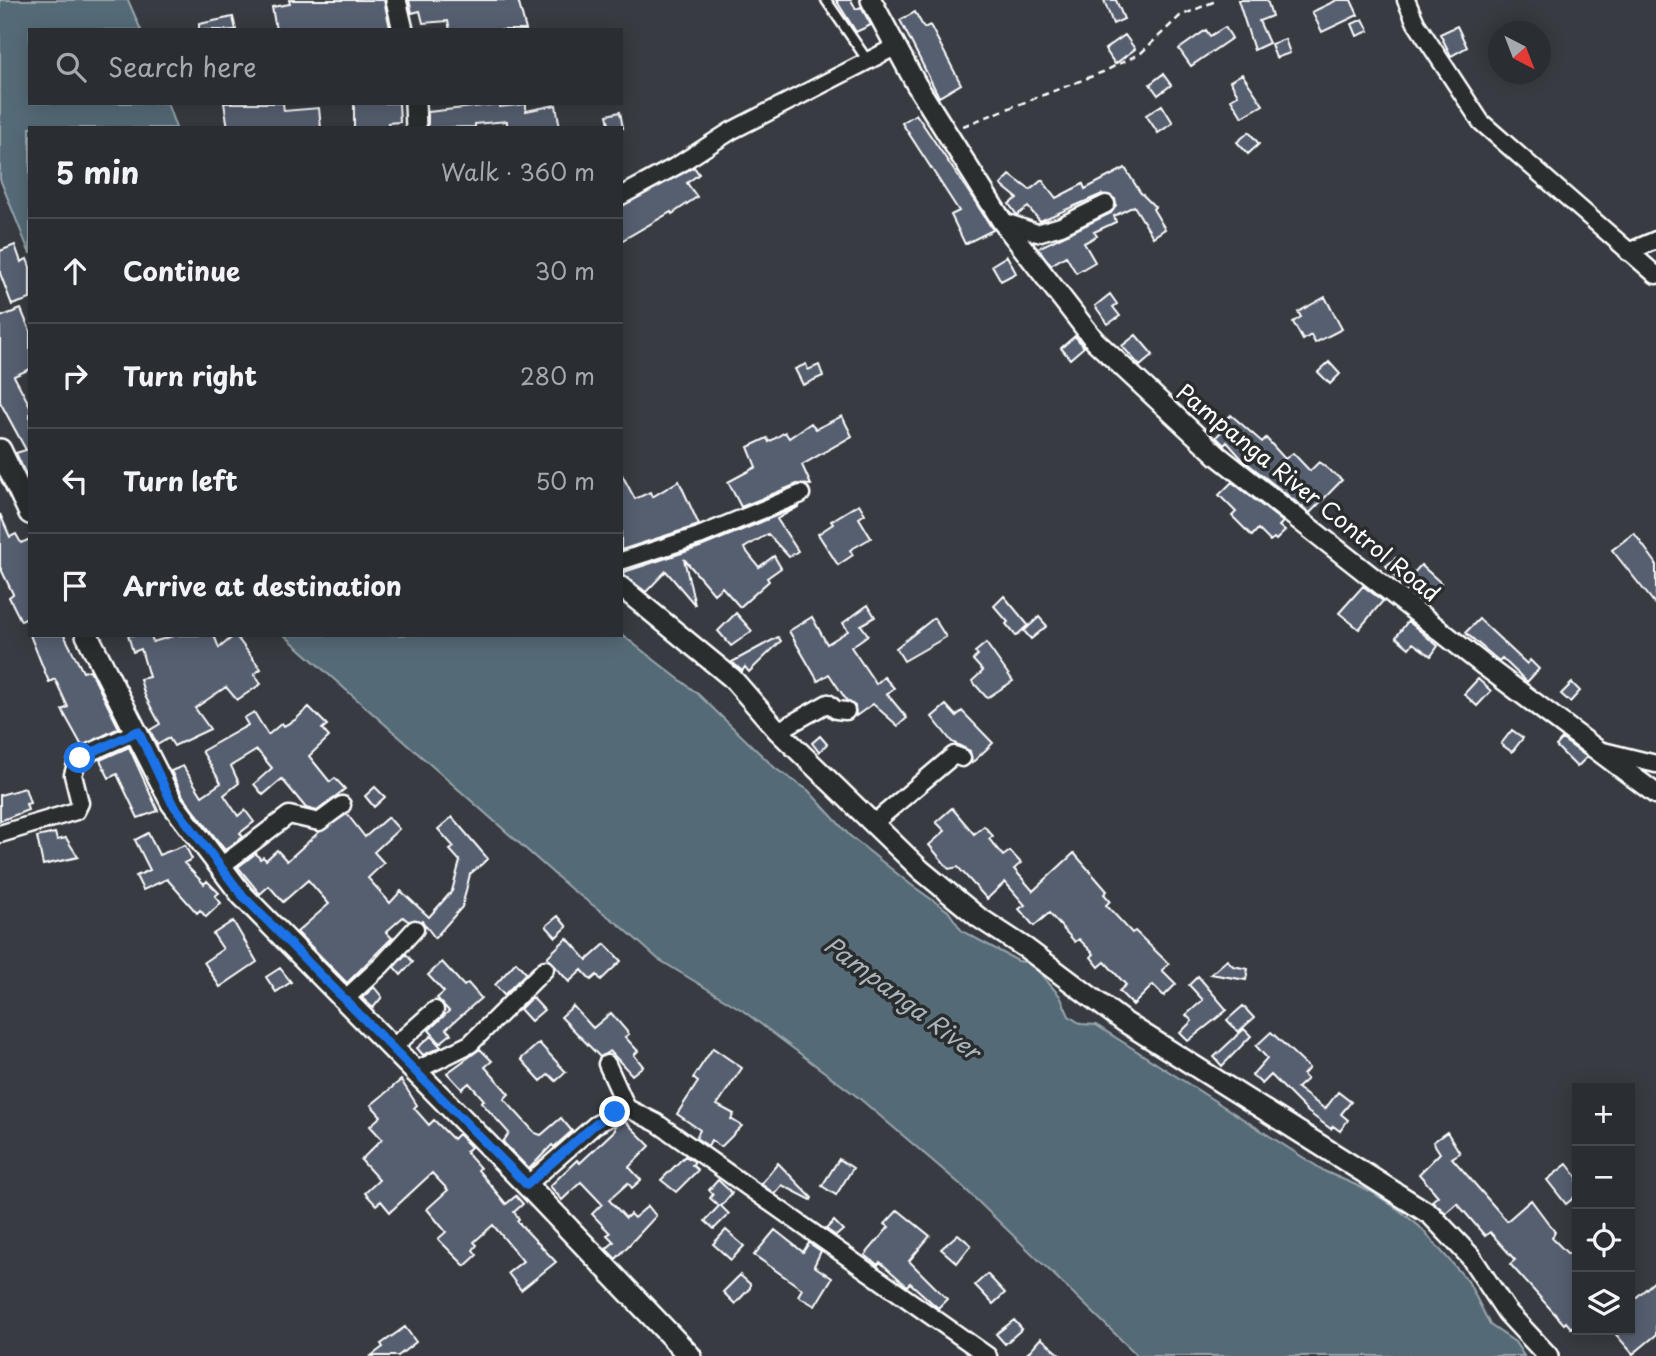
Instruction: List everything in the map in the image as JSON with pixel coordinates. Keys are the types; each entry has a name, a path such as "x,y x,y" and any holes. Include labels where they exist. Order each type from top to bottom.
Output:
{"main road":[{"path":"0,450 28,509"},
{"path":"88,637 138,731 172,803 242,895 527,1185 690,1356"}],"street":[{"path":"396,0 403,28"},
{"name":"Pampanga River Control Road","path":"871,0 895,47 1002,221 1095,341 1190,432 1350,561 1656,794"},
{"path":"1406,0 1416,23 1481,122 1656,275"},
{"path":"623,195 678,165 731,131 895,47"},
{"path":"415,105 416,126"},
{"path":"1002,221 1037,233 1061,226 1106,204"},
{"path":"1629,252 1656,240"},
{"path":"623,560 699,536 801,494"},
{"path":"623,589 732,678 778,731 922,870 978,918 1027,949 1123,1021 1431,1214 1470,1256 1507,1312 1548,1356"},
{"path":"778,731 828,703 836,710 846,712"},
{"path":"0,834 76,811 80,803 74,775 77,761 138,731"},
{"path":"1597,750 1656,764"},
{"path":"875,822 941,764 954,755 962,758"},
{"path":"220,866 289,816 319,822 342,806"},
{"path":"344,1000 415,929"},
{"path":"415,1071 470,1044 545,969"},
{"path":"392,1048 435,1010"},
{"path":"607,1065 627,1108 657,1123 988,1356"},
{"path":"527,1185 594,1125 627,1108"}],"lane":[{"path":"827,0 868,61"}],"path":[{"path":"947,132 1103,72 1140,53 1180,16 1217,0"}],"water":[{"path":"0,0 128,0 140,28 28,28 28,105 168,105 175,126 28,126 28,249 0,179"},
{"name":"Pampanga River","path":"623,636 698,694 776,769 808,790 849,835 948,911 962,931 1018,961 1031,963 1060,996 1069,1016 1081,1024 1096,1025 1326,1172 1372,1192 1399,1210 1419,1226 1468,1281 1490,1325 1515,1342 1524,1356 1138,1356 961,1185 859,1098 742,1010 658,959 621,926 571,889 286,637"}],"building":[{"path":"289,0 384,0 390,28 276,28 272,7 290,4"},
{"path":"409,0 518,0 525,28 450,28 448,21 423,23 420,11 412,13"},
{"path":"836,0 851,0 856,9 861,7 871,25 856,32"},
{"path":"1104,0 1116,0 1124,19 1113,24"},
{"path":"1238,0 1267,0 1272,16 1259,21 1269,43 1254,50"},
{"path":"1337,0 1351,0 1358,15 1322,32 1312,12"},
{"path":"915,12 924,28 930,25 961,84 939,97 900,20"},
{"path":"233,17 236,28 199,28 199,24"},
{"path":"1363,19 1369,31 1357,36 1352,24"},
{"path":"1457,26 1467,47 1451,56 1440,34"},
{"path":"1225,27 1232,38 1191,66 1179,49 1206,30 1210,36"},
{"path":"1125,35 1135,49 1115,64 1105,49"},
{"path":"1285,39 1290,53 1276,58 1271,44"},
{"path":"1163,74 1171,85 1158,95 1150,84"},
{"path":"1242,74 1263,105 1242,117 1231,99 1238,95 1230,81"},
{"path":"224,105 283,105 284,111 319,108 321,126 228,126"},
{"path":"354,105 399,105 400,122 388,123 389,126 354,126"},
{"path":"491,105 526,105 526,111 556,105 560,126 507,126 507,121 475,126 428,126 428,112"},
{"path":"1162,105 1173,123 1158,133 1146,115"},
{"path":"620,112 623,126 610,126 607,115"},
{"path":"916,114 993,230 965,244 951,215 959,211 902,123"},
{"path":"1249,132 1259,144 1248,154 1237,142"},
{"path":"694,167 699,174 687,183 697,197 672,214 671,212 623,240 623,205"},
{"path":"1125,168 1140,192 1155,207 1153,209 1165,229 1153,237 1134,206 1114,216 1116,222 1094,232 1097,236 1084,243 1095,262 1076,273 1066,256 1051,265 1038,248 1111,213 1116,205 1115,199 1102,194 1040,221 1028,207 1017,215 1009,204 1017,198 1001,185 1010,175 1030,190 1042,180 1056,198 1083,184 1085,189"},
{"path":"15,245 21,262 27,259 28,300 12,305 0,273 0,251"},
{"path":"1007,256 1016,273 1001,281 992,265"},
{"path":"1110,294 1117,304 1113,307 1120,316 1108,324 1095,306"},
{"path":"1325,297 1342,329 1315,343 1311,335 1303,340 1293,322 1301,317 1298,312"},
{"path":"21,309 28,326 28,370 14,376 28,402 27,477 16,453 26,450 0,402 0,317"},
{"path":"1136,335 1153,355 1140,366 1122,346"},
{"path":"1075,336 1084,347 1070,359 1061,348"},
{"path":"1329,362 1340,374 1330,384 1318,372"},
{"path":"806,364 808,370 819,365 823,376 803,385 795,369"},
{"path":"1231,415 1262,442 1266,438 1285,459 1293,453 1310,471 1319,462 1342,480 1310,513 1243,460 1227,442 1224,445 1216,437 1221,432 1217,428"},
{"path":"842,416 852,436 802,465 811,485 797,484 741,507 728,482 756,467 748,447 767,438 769,442 785,432 789,438 811,423 816,429"},
{"path":"623,477 635,499 650,492 652,497 679,481 699,525 623,549"},
{"path":"1232,482 1283,522 1279,526 1285,531 1276,540 1274,538 1270,541 1258,529 1252,536 1232,516 1236,512 1219,495"},
{"path":"859,504 865,514 859,518 871,538 850,550 853,555 838,565 818,534 833,524 831,521"},
{"path":"800,506 777,519 798,551 789,557 768,534 744,548 759,567 774,556 781,568 767,578 769,581 740,607 722,587 714,594 684,559 695,605 666,571 646,592 623,575 703,546"},
{"path":"0,514 10,537 16,534 21,543 28,540 28,618 21,621 9,597 13,594 0,567"},
{"path":"1634,533 1656,563 1656,605 1612,550"},
{"path":"1396,558 1411,576 1421,565 1441,583 1423,602 1402,585 1386,566"},
{"path":"1363,586 1383,601 1359,629 1339,613"},
{"path":"1004,596 1028,625 1016,636 994,606"},
{"path":"868,605 875,617 861,625 868,635 851,647 876,684 884,677 894,688 887,694 907,718 898,726 873,704 856,716 855,706 847,701 829,674 818,681 789,631 812,617 827,644 848,631 843,623"},
{"path":"736,613 752,631 731,646 718,631"},
{"path":"1039,617 1047,626 1031,639 1024,631"},
{"path":"934,618 946,637 904,661 896,648"},
{"path":"1479,619 1527,664 1530,660 1539,669 1527,682 1502,658 1499,661 1467,634"},
{"path":"1408,621 1438,646 1431,656 1413,643 1409,648 1396,637"},
{"path":"31,637 65,637 83,672 90,670 119,728 82,746 62,710 68,707 55,679 49,682"},
{"path":"129,637 152,637 153,642 169,637 215,637 219,648 233,637 237,637 261,669 254,674 261,684 237,700 226,687 195,708 210,729 174,746 169,738 157,745 150,730 160,724 145,696 140,679 149,677 141,649 133,652"},
{"path":"778,637 781,641 749,672 745,667 742,671 732,662"},
{"path":"986,643 1013,681 987,698 972,681 983,671 973,660 978,655 975,652"},
{"path":"1478,679 1491,691 1477,706 1464,694"},
{"path":"1572,683 1580,691 1570,702 1561,694"},
{"path":"946,705 956,716 962,711 993,743 972,763 970,751 952,742 932,717"},
{"path":"309,707 327,725 322,729 329,737 309,756 330,782 335,778 345,789 317,811 306,808 282,779 263,795 254,784 272,768 257,750 231,766 239,783 224,795 238,816 245,810 254,822 240,833 243,837 225,850 183,796 171,771 183,766 202,796 221,783 202,751 248,725 244,718 254,712 268,735 282,723 284,726 295,720"},
{"path":"1512,730 1523,738 1512,752 1501,744"},
{"path":"820,736 827,744 819,752 812,743"},
{"path":"1562,739 1587,757 1577,767 1556,746"},
{"path":"129,747 158,811 138,818 117,774 109,778 100,760"},
{"path":"375,787 385,797 374,807 365,796"},
{"path":"25,788 30,803 26,804 28,810 0,821 0,795"},
{"path":"952,808 974,834 984,826 993,836 989,839 1003,856 1010,851 1021,863 1014,869 1033,891 1074,853 1107,891 1104,894 1110,901 1106,905 1132,933 1135,931 1169,964 1162,970 1176,984 1164,996 1153,985 1133,1005 1119,991 1126,985 1105,962 1099,967 1091,957 1094,954 1079,939 1075,942 1049,913 1034,926 1019,909 1025,905 1005,882 987,899 958,867 949,869 929,845 945,831 936,822"},
{"path":"347,814 365,837 388,817 399,829 374,852 384,863 368,878 390,903 401,891 429,917 452,891 460,861 450,850 454,847 438,829 452,817 488,859 470,874 462,907 435,938 422,921 408,921 403,917 386,932 392,938 347,983 297,932 329,904 308,880 283,902 269,886 260,894 238,867 256,853 260,859 263,857 266,860 277,850 287,861 319,832"},
{"path":"55,833 57,840 66,838 78,857 43,865 37,837"},
{"path":"148,833 159,855 185,845 192,859 184,863 204,884 207,881 219,893 215,896 221,903 206,917 200,910 197,913 167,879 143,890 136,876 150,870 135,840"},
{"path":"558,916 567,927 556,937 546,926"},
{"path":"233,921 257,962 220,987 204,962 223,949 213,934"},
{"path":"567,938 587,960 605,944 621,961 601,980 597,975 591,980 582,970 569,982 547,957"},
{"path":"406,954 413,962 401,975 394,967"},
{"path":"1227,960 1233,966 1248,969 1246,980 1211,974"},
{"path":"442,962 464,986 468,983 481,998 446,1029 451,1034 440,1043 429,1030 449,1011 437,998 444,992 428,975"},
{"path":"516,962 526,973 504,995 495,985"},
{"path":"280,968 291,982 276,992 266,977"},
{"path":"1198,976 1227,1010 1188,1041 1180,1033 1192,1021 1186,1015 1203,1000 1189,985"},
{"path":"374,987 382,997 373,1008 362,998"},
{"path":"532,997 544,1010 531,1021 520,1009"},
{"path":"573,1006 593,1028 611,1013 629,1034 625,1037 638,1051 634,1055 643,1066 632,1075 610,1051 600,1057 561,1017"},
{"path":"1243,1006 1254,1018 1238,1032 1227,1020"},
{"path":"1244,1029 1251,1036 1222,1066 1214,1057"},
{"path":"1271,1032 1309,1068 1303,1075 1307,1079 1297,1088 1325,1109 1338,1092 1351,1102 1341,1114 1348,1120 1340,1131 1333,1126 1331,1129 1308,1112 1271,1075 1262,1084 1252,1075 1267,1058 1256,1046"},
{"path":"431,1036 441,1047 423,1055 417,1048"},
{"path":"539,1043 566,1072 556,1081 549,1074 541,1081 521,1059"},
{"path":"713,1048 742,1068 717,1105 734,1114 731,1119 742,1126 721,1147 711,1140 708,1146 696,1138 700,1130 677,1114 698,1082 693,1078"},
{"path":"480,1049 492,1061 485,1067 509,1094 504,1099 535,1133 541,1135 561,1118 572,1131 554,1147 552,1145 529,1169 503,1142 509,1133 481,1102 484,1100 469,1083 462,1089 447,1073"},
{"path":"401,1080 417,1105 414,1108 429,1125 434,1120 453,1139 458,1134 471,1147 466,1152 506,1204 516,1196 523,1204 514,1212 519,1219 517,1221 556,1262 521,1290 508,1273 523,1261 493,1225 474,1242 477,1245 473,1250 477,1255 465,1266 438,1239 446,1232 427,1209 448,1190 432,1173 390,1212 381,1201 376,1205 365,1193 379,1180 361,1160 382,1139 370,1126 381,1116 371,1105"},
{"path":"625,1121 650,1146 629,1167 641,1180 632,1188 628,1183 609,1200 626,1218 630,1214 634,1218 648,1206 656,1216 616,1259 606,1249 614,1242 607,1235 610,1233 592,1214 602,1204 581,1182 562,1200 550,1186 577,1160 580,1163 615,1130 615,1126"},
{"path":"1447,1132 1460,1153 1452,1158 1507,1221 1531,1200 1555,1232 1552,1238 1568,1254 1572,1251 1571,1328 1566,1322 1564,1324 1510,1264 1515,1260 1490,1232 1485,1236 1457,1203 1446,1213 1432,1201 1438,1196 1419,1174 1440,1153 1433,1142"},
{"path":"685,1156 695,1162 692,1165 698,1170 676,1192 661,1180"},
{"path":"839,1159 853,1168 836,1195 822,1186"},
{"path":"778,1163 811,1200 782,1185 775,1194 761,1184"},
{"path":"1567,1164 1572,1170 1572,1199 1566,1204 1547,1180"},
{"path":"718,1180 732,1193 721,1206 729,1214 714,1229 705,1221 719,1206 710,1198 713,1194 709,1190"},
{"path":"898,1210 930,1236 909,1261 947,1299 938,1308 910,1283 907,1286 880,1262 878,1265 865,1255 889,1227 885,1224"},
{"path":"834,1221 843,1230 836,1236 826,1229"},
{"path":"726,1230 744,1246 731,1260 713,1244"},
{"path":"775,1230 803,1252 809,1243 821,1251 814,1266 832,1278 815,1306 798,1296 802,1289 754,1255"},
{"path":"958,1234 971,1245 957,1263 941,1249"},
{"path":"987,1274 1005,1293 993,1304 975,1285"},
{"path":"740,1275 750,1284 750,1288 735,1304 723,1292"},
{"path":"1656,1280 1656,1335 1633,1354 1616,1335 1635,1335 1635,1299"},
{"path":"1014,1320 1022,1329 1005,1344 996,1334"},
{"path":"405,1327 416,1342 398,1356 371,1356 383,1347 381,1344"},
{"path":"1041,1338 1062,1356 1025,1356"}],"route":[{"path":"80,758 138,731 172,803 242,895 527,1185 594,1125 615,1112"}]}
